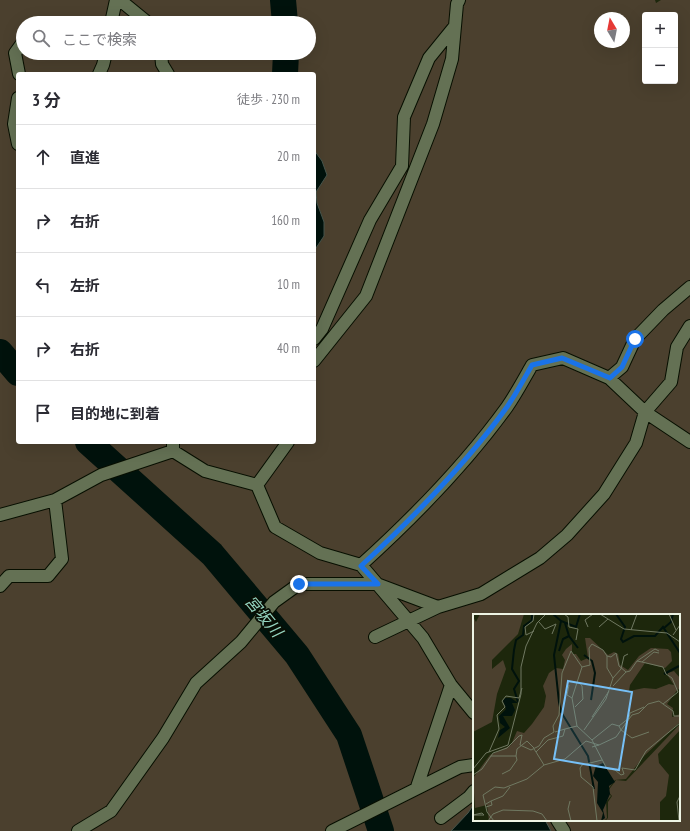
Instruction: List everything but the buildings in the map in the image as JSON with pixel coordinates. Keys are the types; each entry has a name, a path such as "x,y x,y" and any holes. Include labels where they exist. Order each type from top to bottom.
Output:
{"lane":[{"path":"113,16 116,0"},
{"path":"120,0 139,16"},
{"path":"316,358 366,296 433,124 452,59 457,4 460,0"},
{"path":"316,336 322,329 370,220 402,166 404,117 429,58 455,26"},
{"path":"16,60 19,72"},
{"path":"100,72 104,60"},
{"path":"162,60 162,64 167,72"},
{"path":"16,111 14,124 16,134"},
{"path":"610,378 622,367 635,339 663,310 690,287"},
{"path":"375,637 410,622 438,607 481,594 540,558 567,535 604,494 636,443 645,412 671,382 677,347 690,326"},
{"path":"361,566 393,536 472,451 508,405 532,365 562,358 610,378 645,412 690,442"},
{"path":"257,484 287,444"},
{"path":"0,515 55,500 101,475 173,447 205,471 257,484"},
{"path":"257,484 275,527 320,553 361,566 423,638 451,685 473,712"},
{"path":"0,586 9,576 48,576 62,558 55,500"},
{"path":"78,831 111,811 163,738 196,683 241,642 274,602 299,584 378,584 438,607"},
{"path":"417,787 451,685"},
{"path":"332,831 460,766 473,765"},
{"path":"441,818 470,797 473,792"},
{"path":"558,821 564,831"}],"shaded area":[{"path":"0,0 655,0 656,3 661,0 690,0 690,831 0,831"},
{"path":"316,153 322,161 327,175 316,192"},
{"path":"316,192 317,203 324,222 324,236 316,248"},
{"path":"473,806 473,821 546,821 551,831 451,831"}],"waterway":[{"path":"283,0 284,16"},
{"path":"285,72 286,60"},
{"name":"宮坂川","path":"0,352 16,371"},
{"name":"宮坂川","path":"90,444 212,554 297,655 349,735 381,831"}],"route":[{"path":"299,584 378,584 361,566 393,536 472,451 508,405 532,365 562,358 610,378 622,367 635,339"}]}
